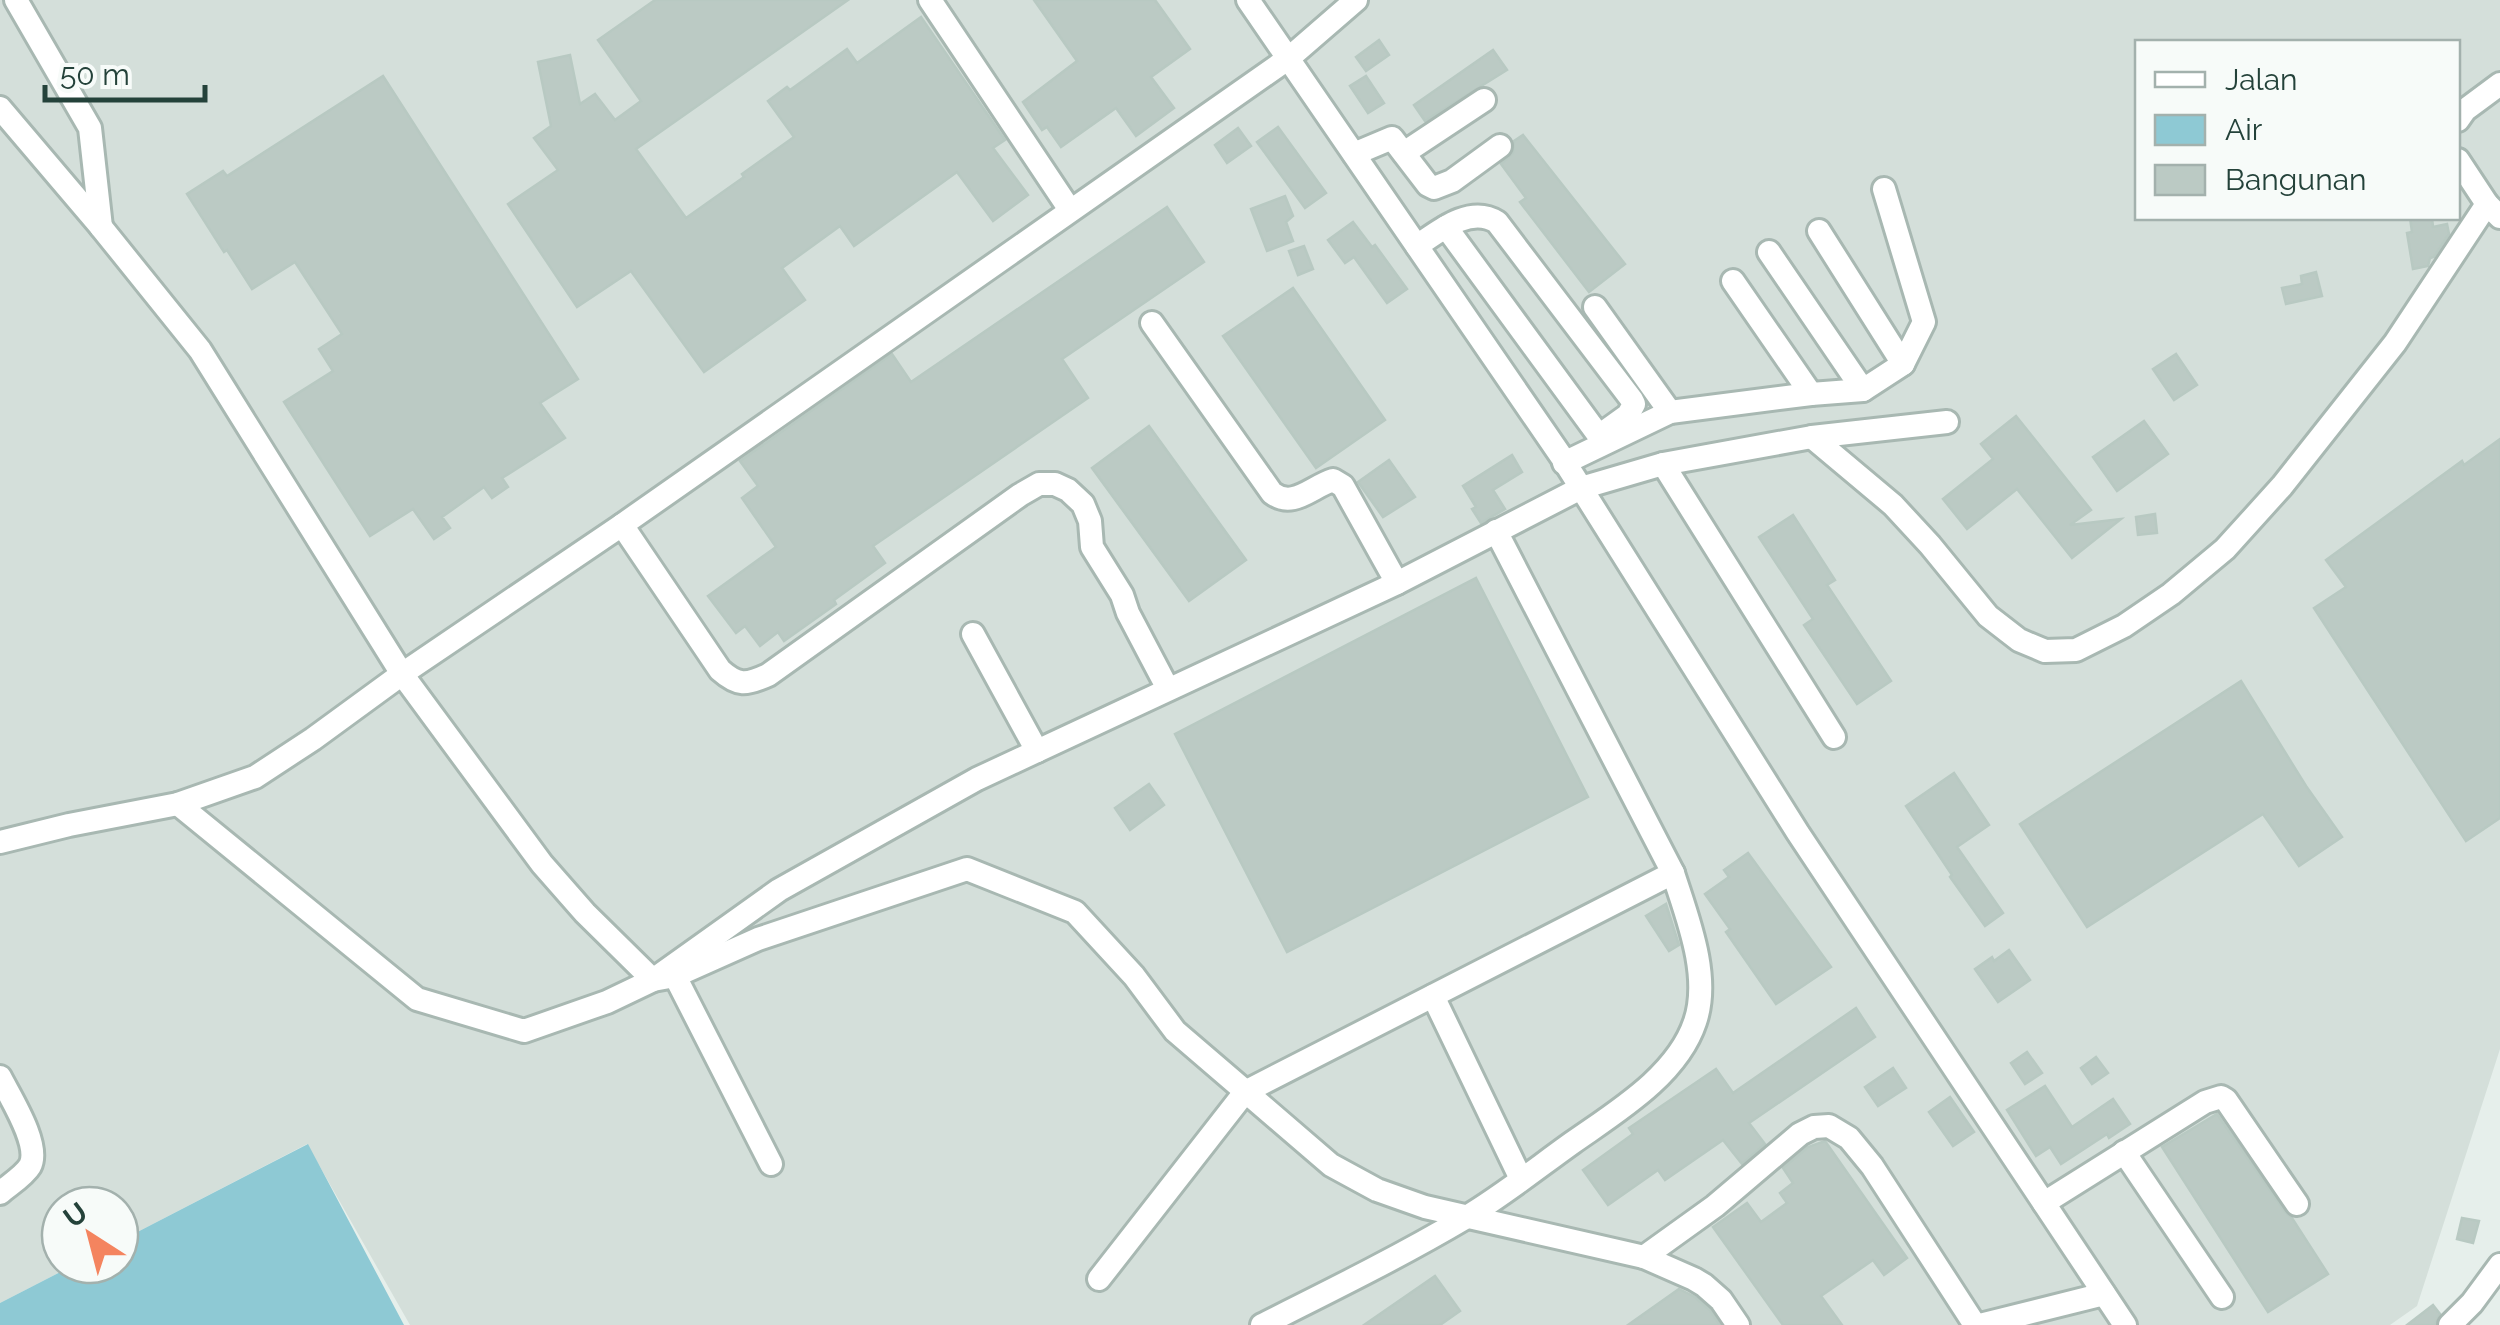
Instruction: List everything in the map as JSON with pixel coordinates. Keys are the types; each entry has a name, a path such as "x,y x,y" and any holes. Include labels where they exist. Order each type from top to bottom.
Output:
{"lane":[{"path":"16,0 90,128 101,227"},
{"path":"930,0 1070,210"},
{"path":"1248,0 1562,459 1798,832 2125,1325"},
{"path":"0,842 178,804 255,776 314,740 402,674 622,526 1289,58 1356,0"},
{"path":"2460,118 2500,84"},
{"path":"1404,153 1484,100"},
{"path":"0,108 200,350 402,674 542,864 585,913 664,978 771,1164"},
{"path":"1354,154 1392,138 1428,186 1434,188 1452,181 1500,146"},
{"path":"1812,437 1893,505 1988,616 2018,640 2045,651 2076,650 2124,626 2171,594 2225,549 2282,486 2395,344 2493,211 2460,163"},
{"path":"1562,459 1670,412 1863,390 1904,364 1924,322 1884,189"},
{"path":"1417,246 1470,216 1484,215 1496,222 1632,400 1634,404 1628,414 1562,459"},
{"path":"1446,227 1599,436"},
{"path":"1819,231 1904,364"},
{"path":"1769,252 1863,390"},
{"path":"1733,281 1810,394"},
{"path":"1595,307 1670,412"},
{"path":"1152,322 1272,493 1292,500 1333,480 1343,486 1397,583"},
{"path":"664,978 779,890 977,780 1397,583 1581,488 1662,464 1812,437 1947,422"},
{"path":"1662,464 1834,738"},
{"path":"622,526 720,670 732,681 750,683 768,675 1020,495 1039,484 1055,484 1083,504 1090,521 1092,547 1122,594 1168,689"},
{"path":"1262,1325 1468,1217 1625,1106 1674,1062 1696,1021 1700,984 1697,950 1674,873 1496,532"},
{"path":"973,634 1037,751"},
{"path":"178,804 417,999 524,1031 607,1002 758,938 967,869 1075,912 1134,976 1176,1031 1331,1165 1377,1190 1425,1207 1644,1257 1694,1278 1721,1300 1738,1325"},
{"path":"1099,1279 1244,1092 1674,873"},
{"path":"1433,996 1521,1179"},
{"path":"0,1077 33,1150 30,1166 0,1193"},
{"path":"2044,1202 2205,1102 2220,1097 2226,1100 2297,1204"},
{"path":"1644,1257 1714,1206 1800,1134 1814,1127 1829,1126 1849,1138 1872,1166 1978,1325 2104,1294"},
{"path":"2124,1152 2222,1297"},
{"path":"2450,1325 2500,1265"}],"shaded area":[{"path":"0,0 2500,0 2500,1049 2417,1306 2390,1325 410,1325 307,1144 140,1231 140,1185 40,1185 40,1282 0,1303"}],"water":[{"path":"308,1144 404,1325 0,1325 0,1303 40,1282 140,1285 140,1231"}],"building":[{"path":"655,0 848,0 636,149 686,218 794,137 768,101 847,49 857,63 921,17 1005,140 993,148 1028,195 993,221 957,172 854,246 840,226 782,268 805,300 704,372 631,271 577,307 508,204 558,170 534,138 551,126 538,62 570,55 580,104 595,94 615,120 641,101 598,40"},
{"path":"1034,0 1155,0 1190,49 1151,77 1174,108 1136,136 1116,108 1061,147 1047,127 1042,130 1023,102 1077,61"},
{"path":"1379,40 1389,55 1366,71 1356,57"},
{"path":"1493,50 1507,70 1425,121 1414,105"},
{"path":"383,76 578,379 540,403 565,438 502,478 508,487 492,498 484,487 442,517 450,528 434,539 413,509 370,536 284,402 333,371 319,349 342,334 295,262 252,289 187,194 223,171 227,176"},
{"path":"1366,76 1384,103 1368,113 1350,86"},
{"path":"1278,127 1326,193 1305,208 1257,142"},
{"path":"1238,128 1251,146 1227,163 1215,145"},
{"path":"1523,135 1625,264 1589,292 1520,202 1526,198 1501,164 1513,153 1514,141"},
{"path":"1285,196 1293,216 1286,222 1293,241 1267,251 1251,209"},
{"path":"1167,207 1204,262 1062,359 1088,398 873,546 885,563 784,641 778,632 760,646 745,626 736,633 708,596 776,547 742,498 758,486 740,461 892,354 911,382"},
{"path":"2410,220 2432,220 2433,227 2447,224 2449,234 2428,266 2413,269 2407,233 2412,232"},
{"path":"1353,222 1407,289 1387,303 1354,257 1345,263 1328,240"},
{"path":"1304,246 1313,269 1298,275 1289,251"},
{"path":"2316,272 2322,296 2286,304 2282,288 2302,284 2301,276"},
{"path":"1293,288 1385,420 1316,468 1223,336"},
{"path":"2176,354 2197,385 2174,400 2153,369"},
{"path":"2016,416 2091,510 2070,525 2121,519 2072,558 2017,489 1967,529 1943,499 1993,459 1981,444"},
{"path":"2144,421 2168,454 2117,491 2093,457"},
{"path":"1149,426 1246,560 1189,601 1092,468"},
{"path":"2500,439 2500,818 2466,841 2314,608 2346,587 2326,560 2462,461 2464,465"},
{"path":"1512,455 1522,472 1493,490 1505,509 1481,523 1463,486"},
{"path":"1389,460 1415,497 1383,517 1358,482"},
{"path":"2155,514 2157,533 2138,535 2136,517"},
{"path":"1793,515 1835,580 1827,585 1891,681 1857,704 1804,625 1813,619 1759,537"},
{"path":"1476,578 1588,797 1287,952 1175,734"},
{"path":"2241,681 2342,837 2299,866 2263,814 2087,927 2020,824"},
{"path":"1954,773 1989,825 1957,847 2003,913 1985,926 1906,806"},
{"path":"1149,784 1164,805 1130,830 1115,808"},
{"path":"1748,853 1831,967 1776,1004 1705,894 1729,877 1724,870"},
{"path":"1666,904 1679,945 1669,951 1646,916"},
{"path":"2009,950 2030,980 1998,1002 1975,969"},
{"path":"1856,1008 1875,1037 1749,1123 1765,1144 1742,1164 1723,1140 1665,1180 1658,1170 1608,1205 1583,1170 1633,1134 1629,1128 1716,1069 1733,1093"},
{"path":"2027,1052 2042,1073 2025,1084 2011,1063"},
{"path":"2096,1057 2108,1073 2092,1084 2081,1068"},
{"path":"1893,1068 1906,1088 1878,1106 1865,1087"},
{"path":"2045,1086 2072,1127 2113,1099 2130,1124 2061,1164 2050,1147 2036,1156 2007,1110"},
{"path":"1950,1097 1974,1132 1953,1146 1929,1112"},
{"path":"2217,1114 2328,1274 2268,1312 2162,1147"},
{"path":"1825,1141 1907,1258 1884,1275 1873,1260 1821,1296 1842,1325 1783,1325 1713,1227 1747,1203 1761,1222 1787,1203 1780,1193 1793,1183 1783,1168 1808,1147"},
{"path":"2462,1218 2479,1221 2473,1243 2457,1239"},
{"path":"1435,1276 1460,1311 1440,1325 1364,1325"},
{"path":"1679,1289 1710,1310 1720,1325 1628,1325"},
{"path":"2433,1305 2440,1314 2435,1325 2407,1325"}]}
